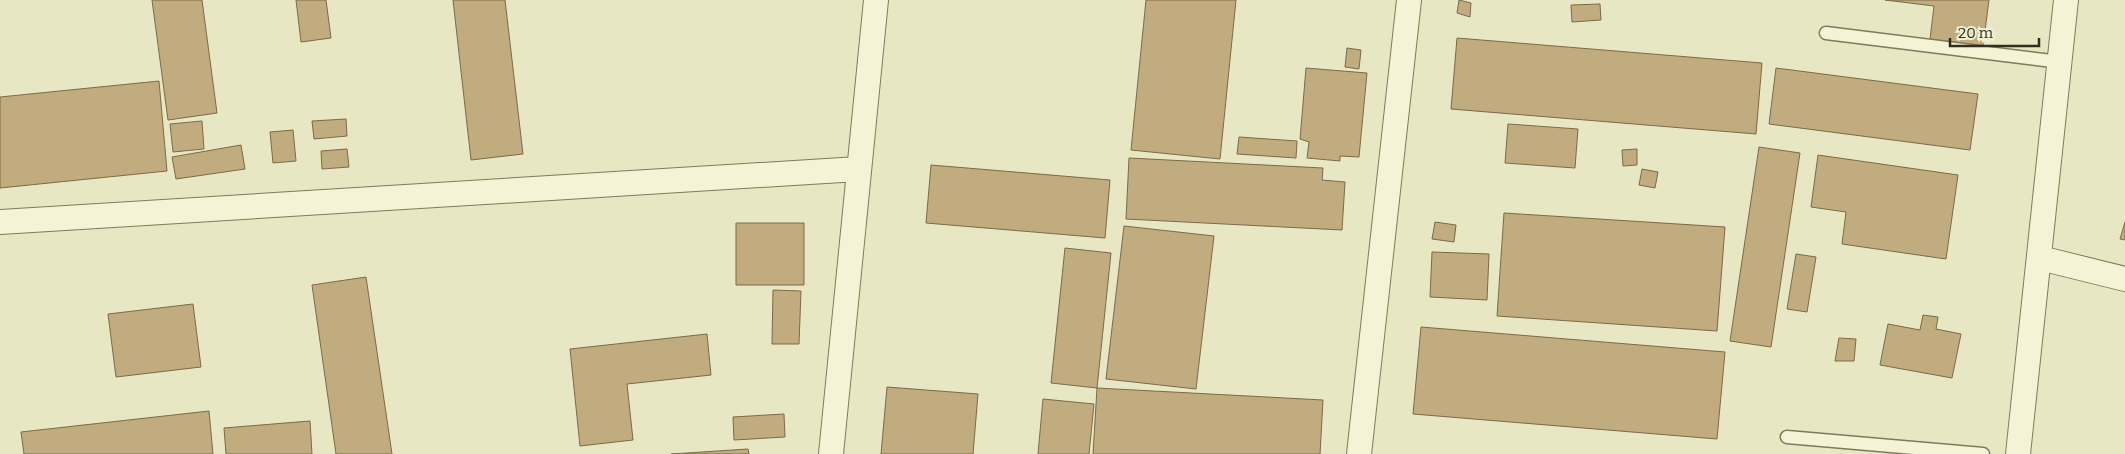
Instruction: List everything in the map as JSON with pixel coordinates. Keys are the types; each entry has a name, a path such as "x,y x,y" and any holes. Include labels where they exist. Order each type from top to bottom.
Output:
{"street":[{"path":"831,454 876,0"},
{"path":"1359,454 1409,0"},
{"path":"2018,454 2066,0"},
{"path":"0,222 858,169"},
{"path":"2040,258 2125,279"}],"lane":[{"path":"1826,33 2060,62"},
{"path":"1787,437 1983,454"}],"building":[{"path":"152,0 202,0 217,113 168,120"},
{"path":"296,0 326,0 331,38 301,42"},
{"path":"453,0 505,0 523,154 471,160"},
{"path":"1146,0 1236,0 1220,159 1131,150"},
{"path":"1459,0 1471,3 1470,17 1457,13"},
{"path":"1885,0 1989,0 1983,46 1930,39 1934,6"},
{"path":"1600,4 1601,20 1572,22 1571,5"},
{"path":"1457,38 1762,63 1756,134 1451,109"},
{"path":"1347,48 1361,50 1359,69 1345,67"},
{"path":"1306,68 1367,73 1359,157 1340,156 1340,161 1307,158 1309,142 1300,139"},
{"path":"1776,68 1978,94 1970,150 1769,124"},
{"path":"159,81 167,171 0,188 0,97"},
{"path":"346,119 347,136 314,139 312,121"},
{"path":"202,121 204,149 173,152 170,124"},
{"path":"1508,124 1578,129 1575,168 1505,163"},
{"path":"293,130 296,161 273,163 270,132"},
{"path":"1239,137 1297,141 1296,158 1237,154"},
{"path":"241,145 245,169 176,179 172,157"},
{"path":"1759,147 1800,153 1771,347 1730,341"},
{"path":"347,149 349,167 322,169 321,151"},
{"path":"1637,149 1637,165 1623,166 1622,150"},
{"path":"1818,155 1958,175 1946,259 1842,244 1846,212 1811,207"},
{"path":"1129,158 1323,168 1322,180 1345,182 1342,230 1126,219"},
{"path":"931,165 1110,180 1105,238 926,223"},
{"path":"1642,169 1658,172 1655,188 1639,185"},
{"path":"1504,213 1725,227 1717,331 1497,316"},
{"path":"1435,222 1456,225 1454,242 1432,239"},
{"path":"2125,222 2125,240 2120,239"},
{"path":"736,223 804,223 804,285 736,285"},
{"path":"1124,226 1214,236 1196,389 1106,379"},
{"path":"1065,248 1111,253 1097,388 1051,383"},
{"path":"1432,252 1489,254 1487,300 1430,297"},
{"path":"1796,254 1816,257 1807,312 1787,309"},
{"path":"366,277 392,454 336,454 312,285"},
{"path":"773,290 801,291 799,344 772,344"},
{"path":"193,304 201,367 116,377 108,314"},
{"path":"1923,315 1938,317 1936,329 1961,334 1952,378 1880,365 1888,324 1920,330"},
{"path":"1421,327 1725,352 1717,439 1413,414"},
{"path":"707,334 711,375 627,384 633,440 580,446 570,349"},
{"path":"1839,338 1856,339 1854,361 1835,361"},
{"path":"887,387 978,394 973,454 881,454"},
{"path":"1097,388 1323,400 1320,454 1093,454"},
{"path":"1043,399 1094,404 1089,454 1038,454"},
{"path":"209,411 213,454 24,454 21,432"},
{"path":"784,414 785,437 734,440 733,417"},
{"path":"310,421 312,454 226,454 224,428"},
{"path":"748,449 749,454 671,454"}]}
